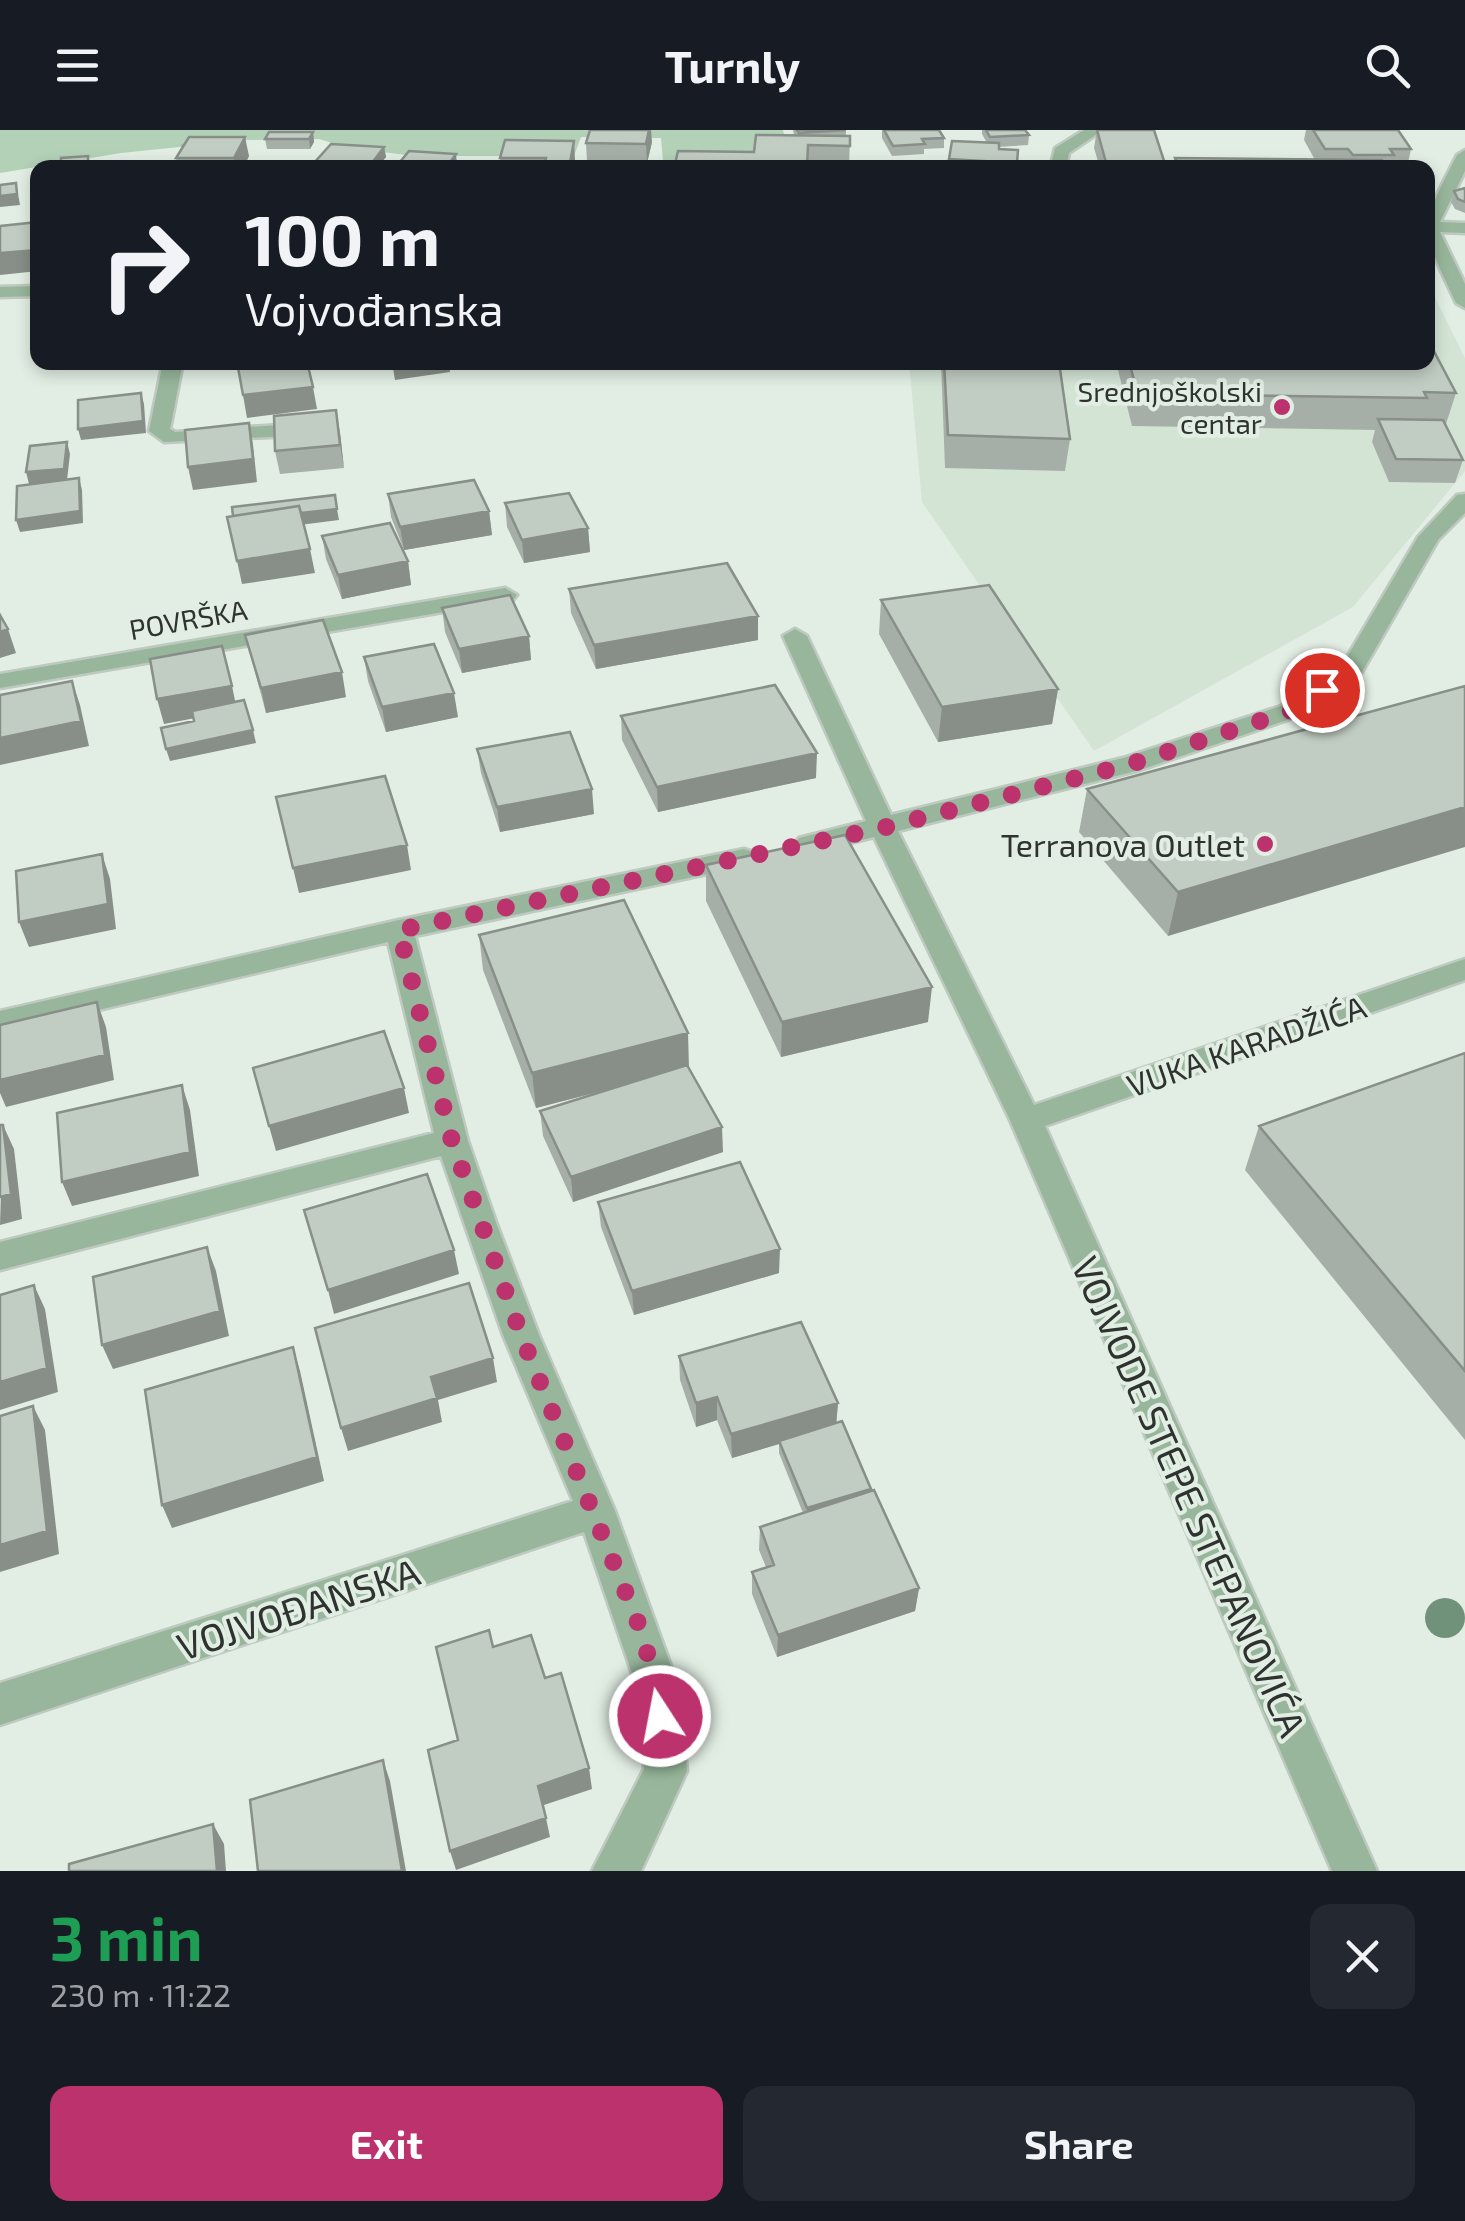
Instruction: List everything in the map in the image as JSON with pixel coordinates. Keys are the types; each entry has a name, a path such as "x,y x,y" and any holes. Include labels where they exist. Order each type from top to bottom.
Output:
{"street":[{"path":"1059,160 1061,151 1095,130"},
{"path":"1435,213 1465,155"},
{"path":"1435,227 1465,228"},
{"path":"1435,241 1465,303"},
{"path":"0,292 30,291"},
{"path":"171,370 159,432 171,438 309,429"},
{"path":"0,1022 399,930 882,828 1131,764 1290,711 1353,668 1429,538 1465,500"},
{"name":"POVRŠKA","path":"0,681 505,595"},
{"name":"VOJVODE STEPE STEPANOVIĆA","path":"795,636 882,828 1026,1120 1355,1871"},
{"path":"399,930 452,1141 521,1335 596,1511 658,1688 666,1771 621,1865 614,1871"},
{"name":"VUKA KARADŽIĆA","path":"1026,1120 1465,969"},
{"path":"0,1256 452,1141"},
{"name":"VOJVOĐANSKA","path":"0,1704 596,1511"}],"shaded area":[{"path":"1435,297 1465,358 1465,471 1353,607 1094,751 922,502 910,370 1435,370"}],"green space":[{"path":"0,130 783,130 790,159 663,160 661,138 581,137 574,156 415,156 349,148 319,139 248,140 79,160 30,160 30,168 0,173"}],"building":[{"path":"590,130 649,130 646,144 586,143"},
{"path":"797,130 846,130 799,133"},
{"path":"884,130 939,130 944,138 893,146"},
{"path":"986,130 1025,130 1029,135 990,137"},
{"path":"1097,130 1154,130 1164,160 1105,160"},
{"path":"1313,130 1398,130 1411,149 1390,149 1394,155 1353,155 1348,149 1325,149"},
{"path":"269,132 313,132 309,139 265,139"},
{"path":"756,135 850,136 850,146 808,145 807,160 676,160 678,151 754,152"},
{"path":"189,137 245,137 234,158 176,158"},
{"path":"505,140 574,141 570,160 500,158"},
{"path":"952,141 999,143 999,149 1018,150 1017,160 949,159"},
{"path":"331,144 384,147 374,160 317,160"},
{"path":"409,151 456,154 452,160 402,160"},
{"path":"88,156 88,160 61,160"},
{"path":"1175,158 1382,160 1176,160"},
{"path":"16,183 17,194 0,196 0,185"},
{"path":"1465,188 1465,202 1454,191"},
{"path":"30,223 30,251 0,253 0,226"},
{"path":"1435,353 1456,393 1424,392 1427,398 1138,394 1131,370 1435,370"},
{"path":"238,370 309,370 313,387 243,395"},
{"path":"944,370 1060,370 1070,439 948,435"},
{"path":"141,393 143,421 78,429 78,400"},
{"path":"336,410 340,445 275,451 274,416"},
{"path":"1378,419 1443,420 1463,460 1396,459"},
{"path":"249,423 253,459 188,467 185,430"},
{"path":"67,442 64,469 26,472 30,446"},
{"path":"79,478 80,511 16,520 17,486"},
{"path":"474,480 489,511 400,527 388,494"},
{"path":"569,493 588,528 522,540 505,503"},
{"path":"335,495 337,509 301,513 299,506 233,516 232,507"},
{"path":"299,506 310,549 237,561 227,517"},
{"path":"390,523 408,561 338,575 322,536"},
{"path":"727,563 758,616 594,645 569,589"},
{"path":"989,585 1058,689 942,707 881,600"},
{"path":"510,595 529,636 459,649 442,608"},
{"path":"0,615 8,629 0,632"},
{"path":"323,620 342,672 261,688 245,635"},
{"path":"434,644 454,693 382,707 364,657"},
{"path":"222,646 232,686 157,699 150,659"},
{"path":"72,681 81,721 0,738 0,695"},
{"path":"775,685 817,753 657,787 621,716"},
{"path":"1465,686 1465,807 1178,892 1087,789"},
{"path":"244,700 253,730 166,749 161,728 194,721 192,711"},
{"path":"570,732 592,789 497,807 477,749"},
{"path":"385,776 407,845 293,868 276,797"},
{"path":"845,835 932,987 782,1022 706,865"},
{"path":"102,854 108,904 19,922 16,871"},
{"path":"624,900 688,1033 532,1073 479,935"},
{"path":"97,1002 105,1055 0,1080 0,1025"},
{"path":"384,1031 404,1088 269,1126 253,1068"},
{"path":"1465,1053 1465,1371 1259,1126"},
{"path":"687,1065 722,1127 571,1177 540,1111"},
{"path":"182,1085 190,1152 62,1182 57,1113"},
{"path":"0,1125 11,1194 0,1197"},
{"path":"740,1162 780,1249 632,1291 598,1202"},
{"path":"427,1174 454,1250 328,1290 304,1210"},
{"path":"207,1247 220,1311 102,1345 93,1277"},
{"path":"469,1283 493,1358 431,1377 437,1398 341,1428 315,1328"},
{"path":"34,1285 47,1368 0,1382 0,1295"},
{"path":"801,1322 838,1403 731,1434 717,1397 696,1403 679,1356"},
{"path":"293,1347 317,1457 162,1505 145,1390"},
{"path":"33,1406 47,1531 0,1545 0,1416"},
{"path":"842,1421 871,1489 807,1508 779,1441"},
{"path":"874,1490 919,1588 778,1635 752,1572 774,1565 760,1527"},
{"path":"489,1630 493,1647 531,1635 545,1678 561,1673 589,1768 538,1786 546,1818 450,1851 428,1750 458,1740 436,1647"},
{"path":"383,1760 402,1871 258,1871 250,1800"},
{"path":"213,1824 217,1871 69,1871 69,1864"}],"place":[{"name":"Srednjoškolski centar","path":"1282,407"},
{"name":"Terranova Outlet","path":"1265,844"}],"route":[{"path":"660,1716 658,1688 638,1623 596,1511 521,1335 452,1141 399,930 882,828 1131,764 1290,711 1322,690"}]}
